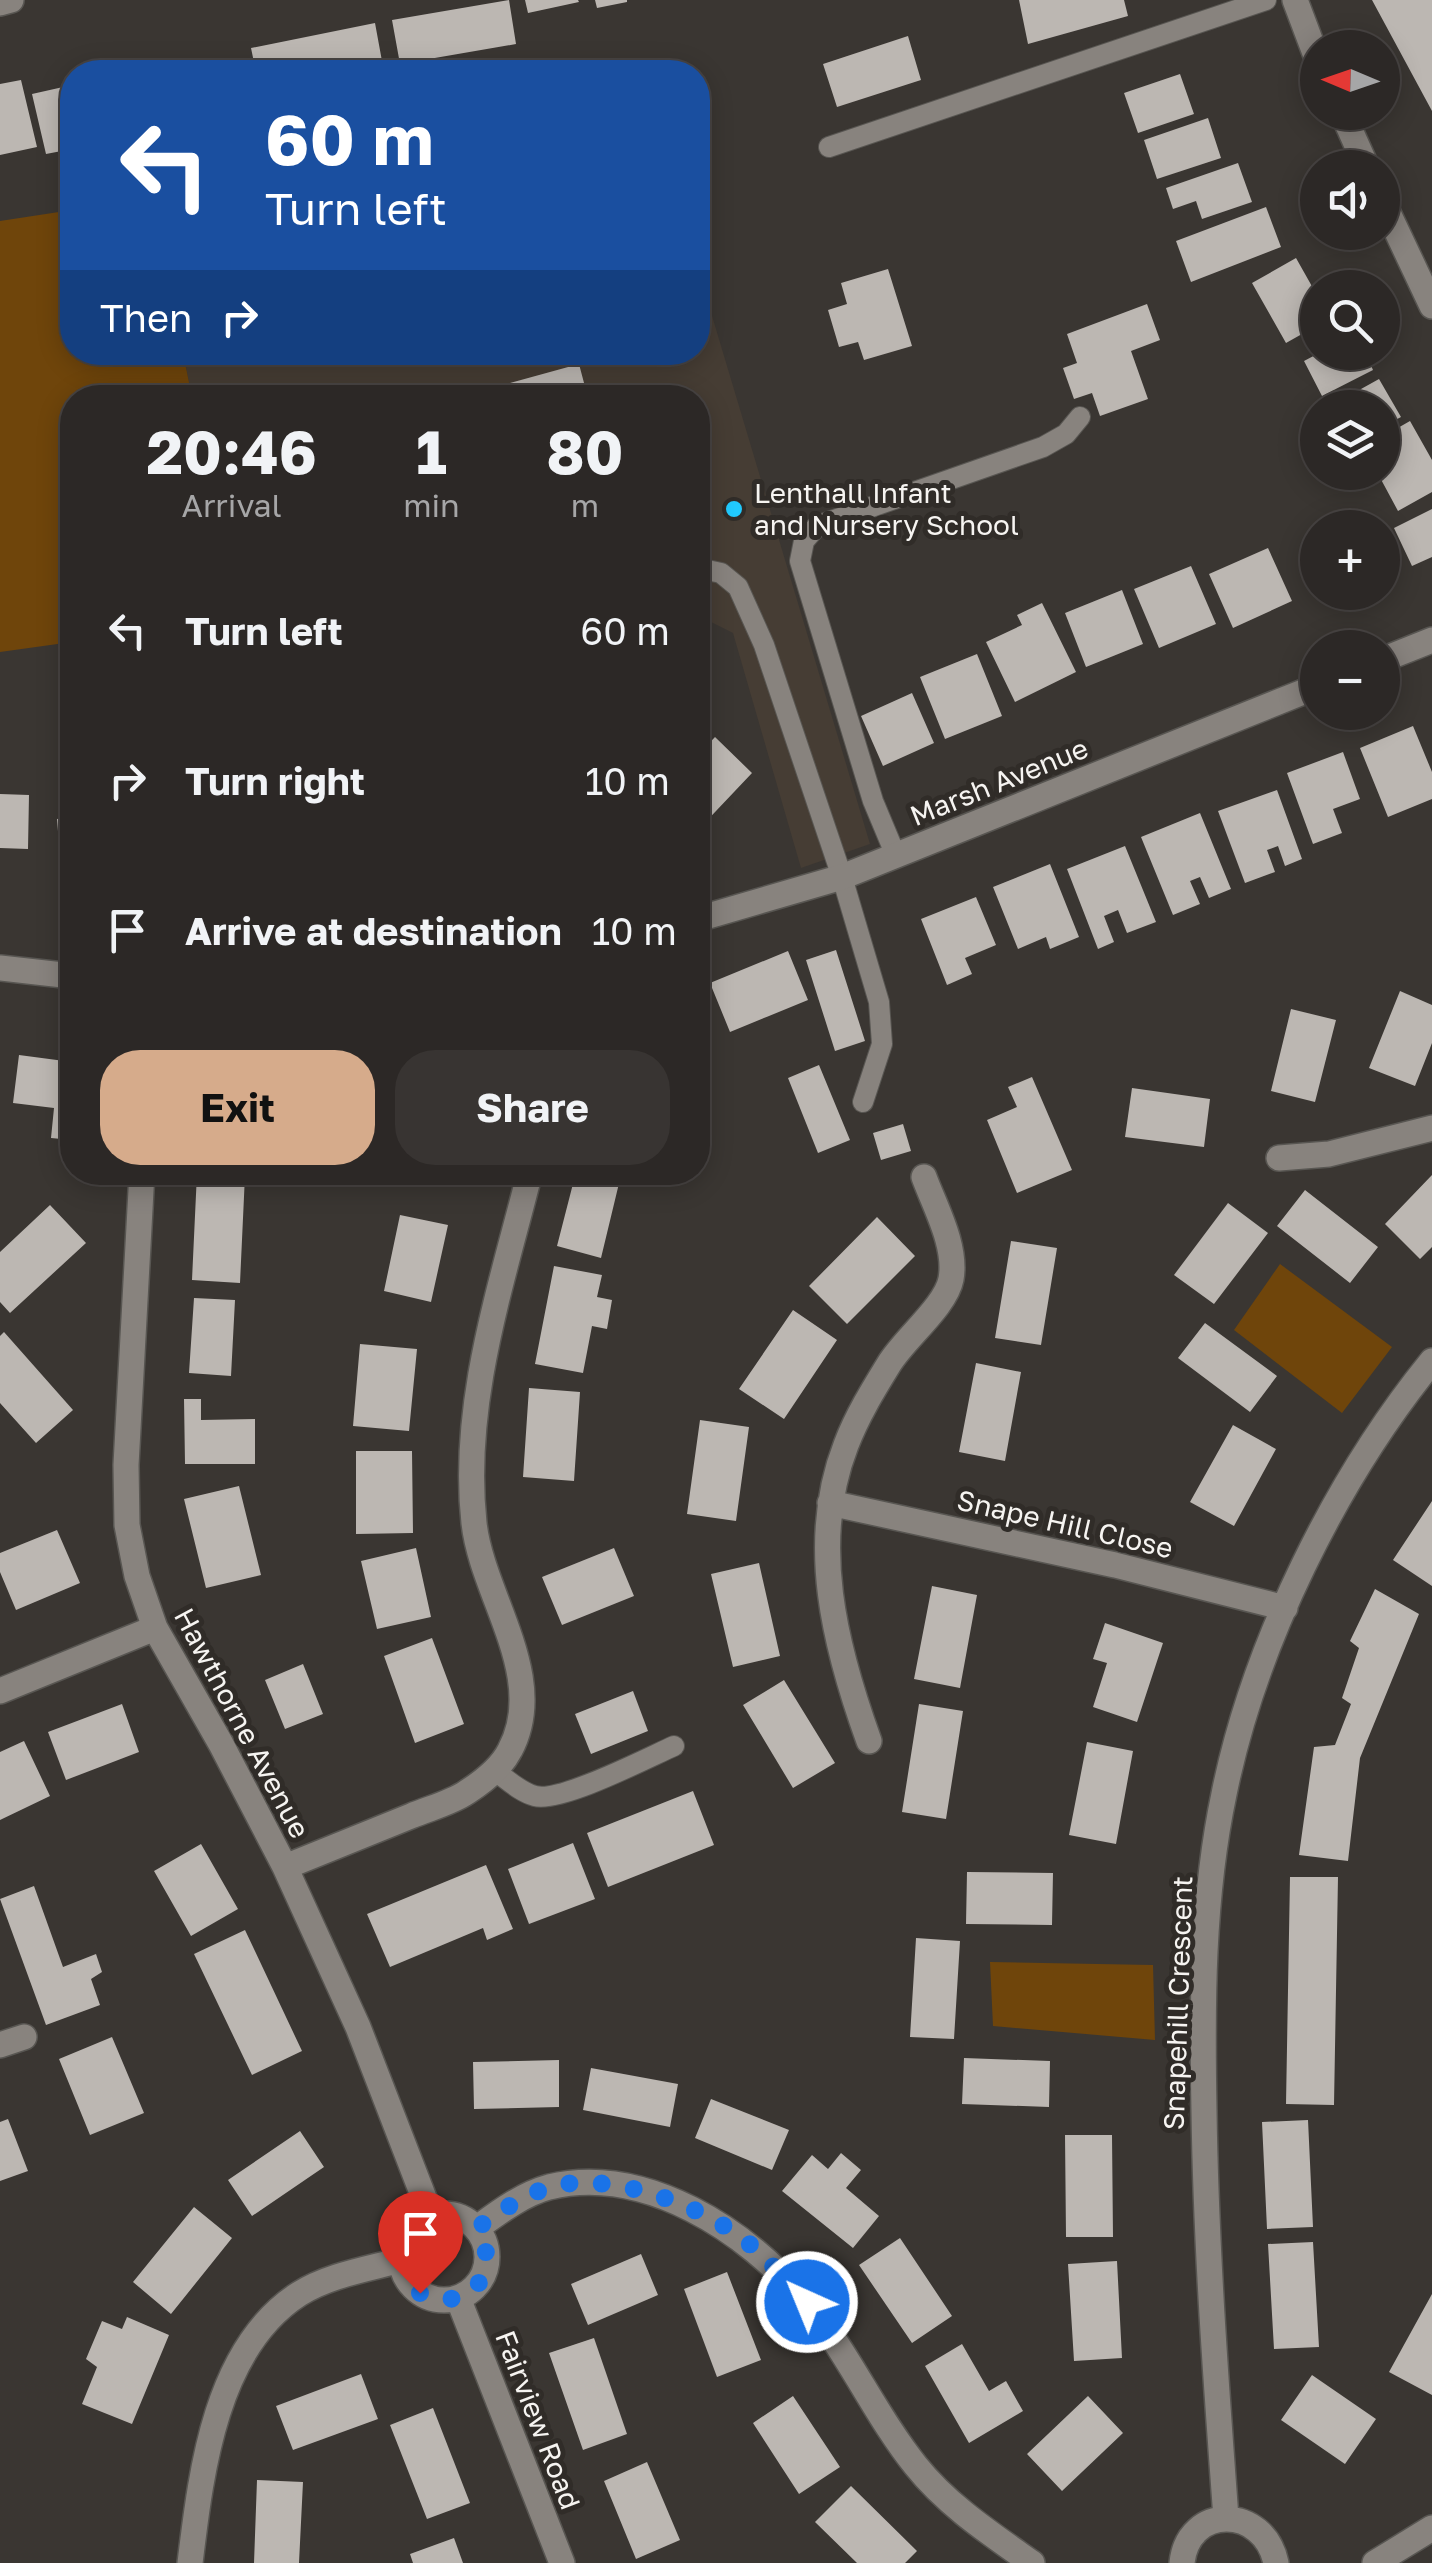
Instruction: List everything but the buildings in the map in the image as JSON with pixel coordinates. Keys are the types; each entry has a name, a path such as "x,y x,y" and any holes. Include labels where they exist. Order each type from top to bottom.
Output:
{"street":[{"path":"0,3 10,0"},
{"path":"1295,0 1306,30"},
{"path":"1400,237 1432,304"},
{"path":"1400,653 1432,640"},
{"name":"Marsh Avenue","path":"710,916 842,877 1300,693"},
{"path":"0,968 60,975"},
{"path":"1279,1158 1330,1154 1432,1128"},
{"path":"869,1741 832,1613 827,1561 830,1503 845,1446 867,1400 898,1350 951,1282 951,1255 924,1177"},
{"name":"Hawthorne Avenue","path":"141,1185 126,1465 126,1525 137,1576 155,1628 284,1866 358,2028 431,2216"},
{"path":"284,1866 465,1794 496,1771 511,1749 521,1717 521,1680 480,1555 474,1522 473,1441 483,1357 527,1185"},
{"name":"Snapehill Crescent","path":"1226,2518 1205,2193 1204,1966 1213,1860 1224,1792 1251,1698 1285,1608 1335,1506 1432,1361"},
{"name":"Snape Hill Close","path":"830,1503 1114,1565 1285,1608"},
{"path":"0,1691 155,1628"},
{"path":"477,2228 506,2207 546,2188 579,2182 632,2188 704,2216 750,2245 807,2302 916,2467 963,2513 1032,2563"},
{"path":"456,2215 477,2228 485,2240 486,2269 471,2292 458,2298 445,2300 420,2293 411,2284 401,2260 408,2233 431,2216 456,2215"},
{"path":"190,2563 207,2448 222,2400 244,2356 272,2316 300,2293 331,2279 401,2260"},
{"name":"Fairview Road","path":"458,2298 562,2563"},
{"path":"1182,2563 1188,2541 1198,2530 1226,2518 1254,2526 1266,2536 1276,2563"},
{"path":"1375,2563 1432,2528"}],"lane":[{"path":"829,147 1266,0"},
{"path":"896,856 873,801 800,560 804,541 817,526 1043,447 1066,434 1080,417"},
{"path":"710,571 721,573 738,587 764,645 842,877 879,1002 882,1044 863,1102"},
{"path":"496,1771 538,1798 562,1795 674,1746"}],"shaded area":[{"path":"60,212 60,365 185,365 190,385 60,385 60,644 0,652 0,221"},
{"name":"Lenthall Infant and Nursery School","path":"710,309 870,844 801,868 733,633 710,622 710,385 190,385 185,365 710,365"},
{"path":"1280,1264 1392,1347 1342,1413 1234,1330"},
{"path":"990,1962 1153,1965 1155,2040 993,2026"}],"place":[{"name":"Lenthall Infant and Nursery School","path":"734,509"}],"route":[{"path":"420,2293 445,2300 471,2292 486,2269 488,2254 477,2228 506,2207 546,2188 579,2182 632,2188 688,2207 750,2245 807,2302"}]}
